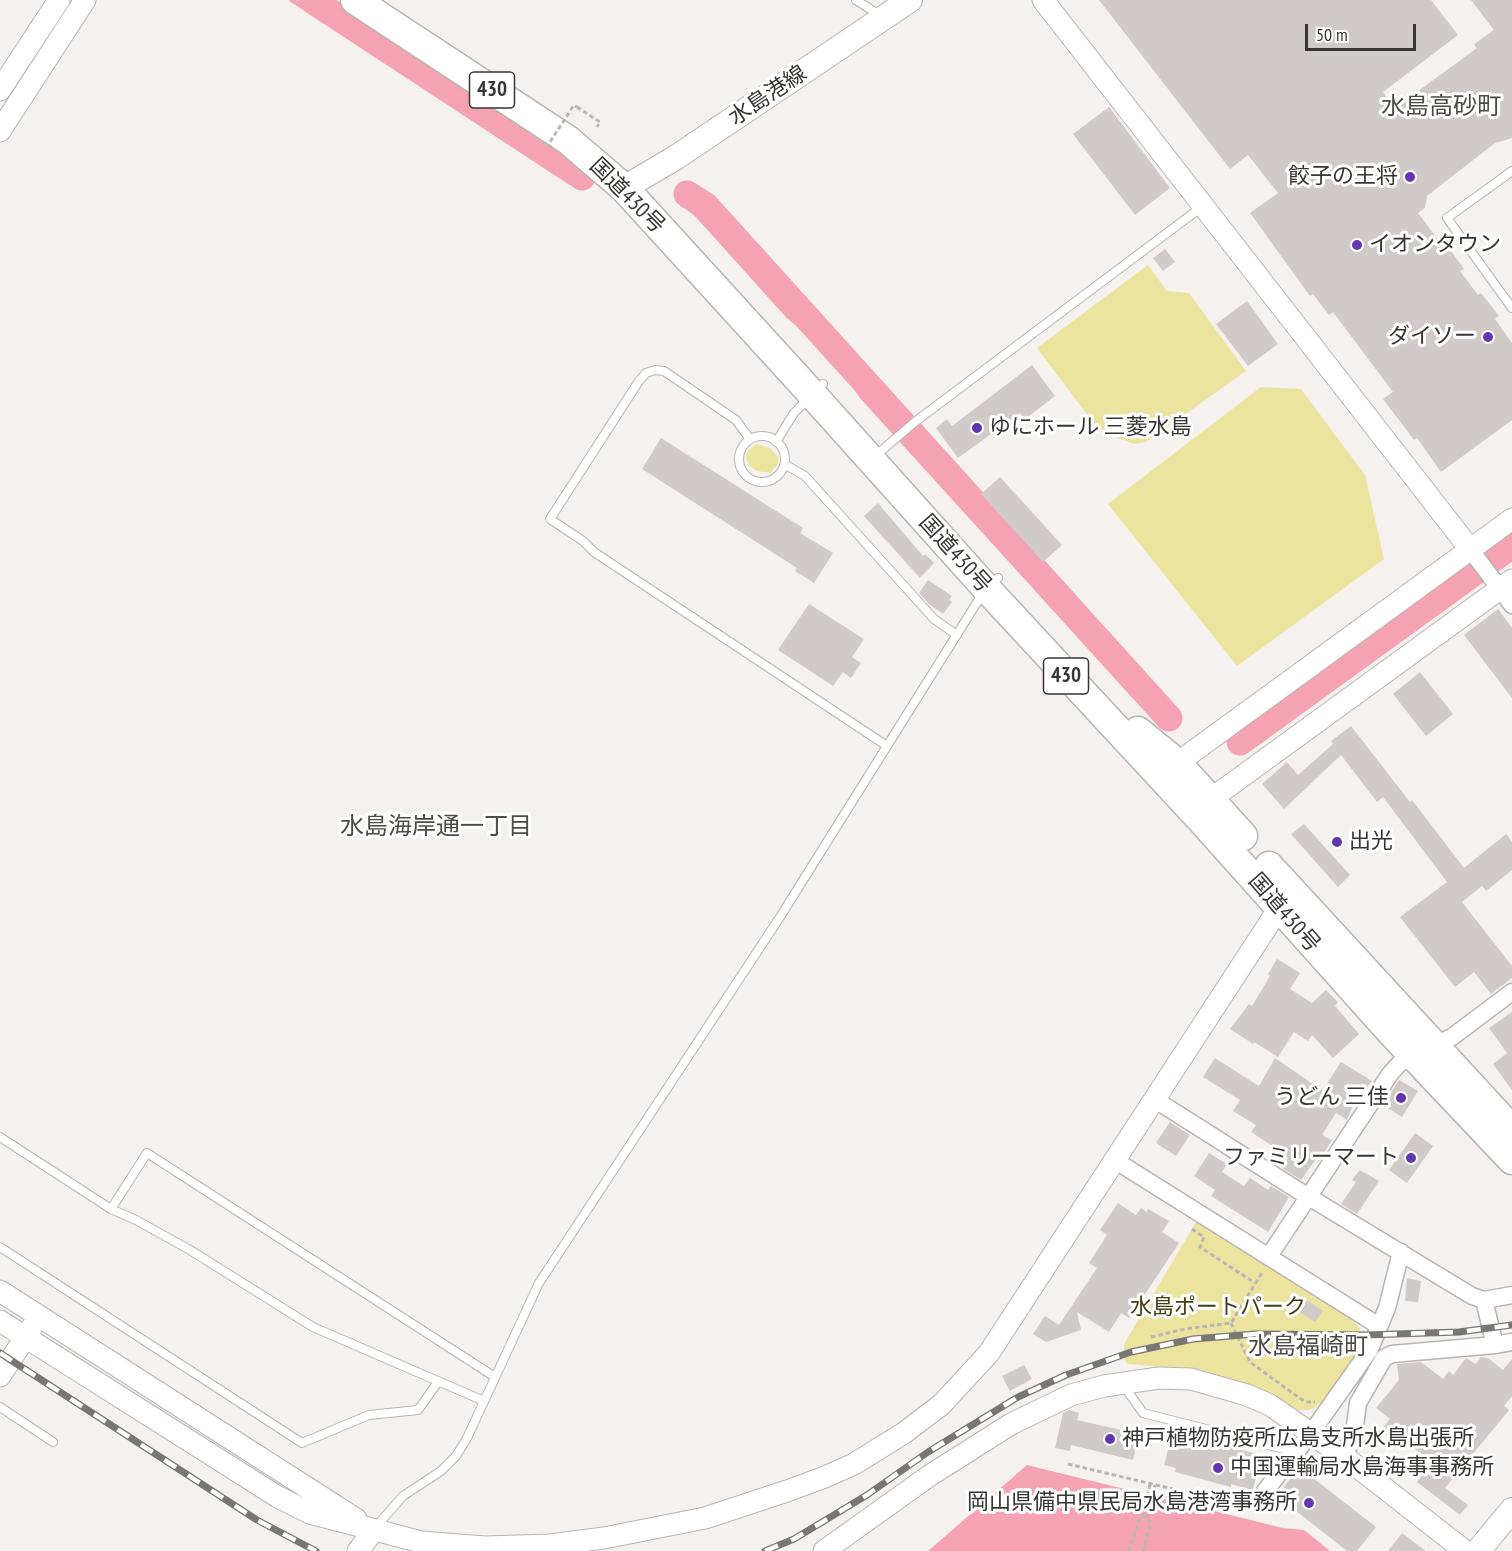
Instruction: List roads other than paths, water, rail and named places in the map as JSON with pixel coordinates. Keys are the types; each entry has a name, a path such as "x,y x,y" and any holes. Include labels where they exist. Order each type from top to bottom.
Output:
{"highway":[{"name":"国道430号","path":"355,0 631,184"},
{"name":"国道430号","path":"382,0 608,150 631,184 818,389 882,450 992,583 1140,733 1168,770 1424,1051 1512,1160"},
{"name":"国道430号","path":"1424,1051 1512,1130"}],"main road":[{"name":"水島港線","path":"631,184 675,158 910,0"},
{"path":"1478,1551 1512,1510"}],"street":[{"path":"0,90 59,0"},
{"path":"0,131 85,0"},
{"path":"1043,0 1474,555 1504,588 1202,806"},
{"path":"1168,770 1474,555 1512,519"},
{"path":"0,1321 278,1497 310,1513 421,1542 485,1547 550,1545 604,1538 705,1518 825,1477 854,1464 926,1417 963,1383 989,1353 1285,899"},
{"path":"1269,1256 1390,1074 1399,1064 1461,1030 1512,992"},
{"path":"1154,1099 1472,1296 1484,1300 1512,1295"},
{"path":"1116,1161 1379,1326"},
{"path":"1265,1491 1311,1433 1369,1351 1387,1308 1401,1252"},
{"path":"0,1291 374,1530"},
{"path":"1484,1300 1495,1345"},
{"path":"0,1376 39,1317"},
{"path":"1342,1455 1353,1441 1358,1404 1384,1358 1392,1354 1512,1342"},
{"path":"824,1551 929,1476 1011,1424 1071,1395 1122,1383 1159,1378 1191,1380 1222,1387 1270,1405 1342,1455 1466,1551"},
{"path":"358,1551 374,1530"}],"lane":[{"path":"856,0 884,18"},
{"path":"1512,171 1447,218 1512,308"},
{"path":"882,450 911,425 1203,206"},
{"path":"749,438 736,420 664,372 655,370 646,374 639,381 550,519 583,541 594,552 887,746"},
{"path":"776,442 794,412 818,389"},
{"path":"765,435 784,451 786,465 779,477 759,482 743,472 738,457 743,443 749,438 765,435"},
{"path":"786,465 805,476 934,619 957,635"},
{"path":"374,1530 403,1496 441,1471 456,1456 467,1438 539,1283 780,917 992,583"},
{"path":"0,1137 111,1209 190,1250 313,1327 484,1401"},
{"path":"111,1209 147,1153 495,1377"},
{"path":"0,1247 302,1443 369,1415 418,1410 438,1382"},
{"path":"1122,1383 1143,1413 1296,1452"},
{"path":"0,1407 53,1442"}],"waterway":[{"path":"292,0 580,185"},
{"path":"312,0 582,177"},
{"path":"687,194 706,206 1169,718"},
{"path":"684,204 697,215 788,316 803,328 851,381 862,397 1161,726"},
{"path":"1240,742 1512,545"},
{"path":"1245,748 1512,556"}],"railway":[{"path":"765,1551 794,1539 867,1495 928,1452 1018,1397 1066,1375 1131,1352 1193,1339 1255,1334 1365,1335 1459,1332 1512,1325"},
{"path":"0,1353 257,1520 316,1551"}],"place":[{"name":"餃子の王将","path":"1410,177"},
{"name":"イオンタウン","path":"1357,245"},
{"name":"ダイソー","path":"1488,337"},
{"name":"ゆにホール 三菱水島","path":"977,428"},
{"name":"出光","path":"1337,842"},
{"name":"うどん 三佳","path":"1401,1098"},
{"name":"ファミリーマート","path":"1411,1158"},
{"name":"神戸植物防疫所広島支所水島出張所","path":"1110,1439"},
{"name":"中国運輸局水島海事事務所","path":"1218,1468"},
{"name":"岡山県備中県民局水島港湾事務所","path":"1309,1503"}],"district":[{"name":"水島高砂町","path":"1441,107"},
{"name":"水島海岸通一丁目","path":"436,827"},
{"name":"水島福崎町","path":"1308,1347"}],"park label":[{"name":"水島ポートパーク","path":"1218,1308"}]}
